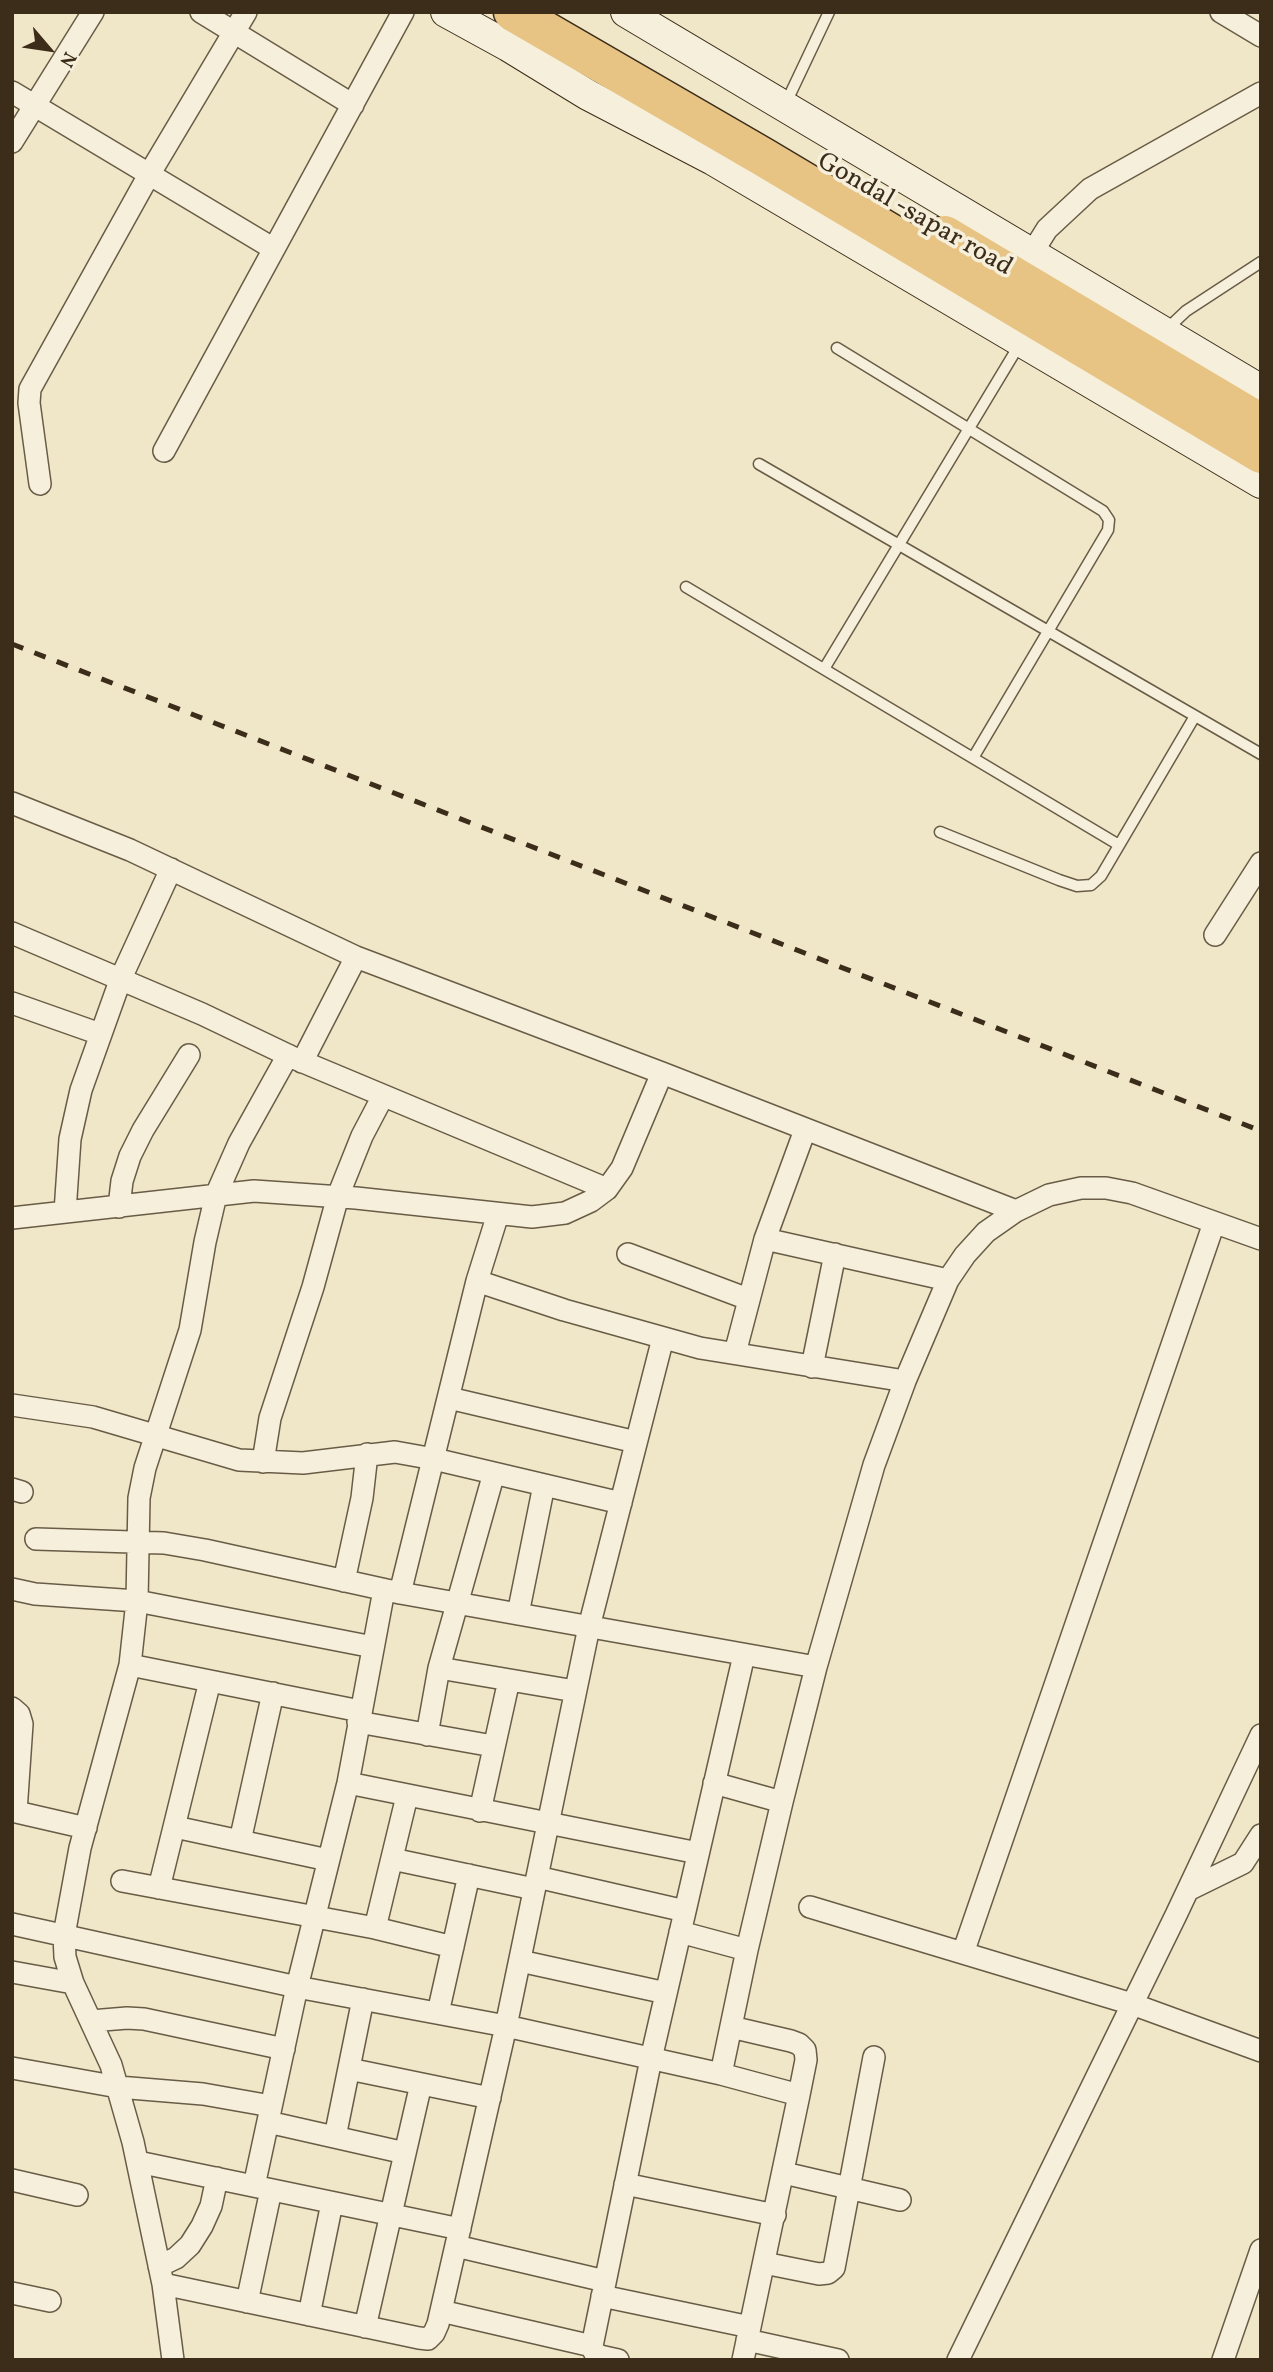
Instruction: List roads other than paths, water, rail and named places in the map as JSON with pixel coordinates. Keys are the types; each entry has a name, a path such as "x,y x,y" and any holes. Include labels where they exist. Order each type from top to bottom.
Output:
{"highway":[{"path":"513,12 764,156 1261,454"},
{"name":"Gondal -sapar road","path":"566,12 1261,423"}],"street":[{"path":"12,142 93,12"},
{"path":"201,12 353,105"},
{"path":"40,484 21,400 30,389 150,173 246,12"},
{"path":"164,451 403,12"},
{"path":"446,12 588,95 713,160 1261,483"},
{"path":"626,12 1261,390"},
{"path":"1221,12 1254,25"},
{"path":"12,92 274,249"},
{"path":"1032,253 1046,229 1090,189 1261,93"},
{"path":"12,803 130,850 356,957 1016,1211"},
{"path":"65,1212 70,1139 81,1090 121,978 171,869"},
{"path":"1215,936 1259,869"},
{"path":"12,933 121,978 295,1059 607,1189"},
{"path":"173,2360 161,2275 138,2162 118,2087 73,1983 65,1957 64,1935 86,1828 130,1665 137,1601 136,1541 139,1498 145,1468 190,1329 216,1195 239,1143 295,1059 356,957"},
{"path":"12,1003 100,1034"},
{"path":"118,1207 122,1181 134,1147 189,1055"},
{"path":"12,1219 254,1191 338,1196 532,1217 565,1213 591,1201 607,1189 622,1167 662,1073"},
{"path":"263,1462 270,1418 313,1287 338,1196 362,1136 383,1096"},
{"path":"735,1353 765,1239 805,1130"},
{"path":"722,2074 747,1950 816,1667 874,1465 905,1381 948,1280 965,1255 986,1232 1016,1211 1049,1195 1081,1188 1106,1188 1132,1193 1261,1239"},
{"path":"247,2302 270,2114 297,1987 348,1783 373,1647 434,1459 477,1282 498,1214"},
{"path":"963,1953 1214,1223"},
{"path":"765,1239 948,1280"},
{"path":"628,1254 748,1299"},
{"path":"812,1367 835,1254"},
{"path":"477,1282 564,1310 700,1348 905,1381"},
{"path":"161,2275 247,2302 428,2339 434,2333 506,2026 589,1627 663,1338"},
{"path":"449,1398 636,1442"},
{"path":"12,1405 93,1417 239,1460 303,1463 395,1452 621,1503"},
{"path":"344,1581 362,1498 367,1454"},
{"path":"427,1735 439,1668 494,1473"},
{"path":"518,1615 544,1485"},
{"path":"36,1539 136,1541 205,1550 457,1604 816,1667"},
{"path":"12,1589 35,1594 137,1601 373,1647"},
{"path":"618,2360 600,2356 594,2352 592,2346 651,2059 744,1655"},
{"path":"130,1665 273,1693 427,1735 493,1746"},
{"path":"439,1668 575,1691"},
{"path":"481,1811 509,1680"},
{"path":"159,1888 210,1681"},
{"path":"240,1841 273,1693"},
{"path":"12,1708 19,1714 22,1724 14,1812 86,1828"},
{"path":"958,2360 1261,1735"},
{"path":"348,1783 698,1853"},
{"path":"714,1783 782,1802"},
{"path":"375,1928 407,1796"},
{"path":"174,1827 328,1860"},
{"path":"1188,1890 1243,1863 1261,1835"},
{"path":"392,1858 469,1875 536,1883 685,1911"},
{"path":"438,2013 469,1875"},
{"path":"122,1881 375,1928 453,1947"},
{"path":"810,1907 1132,2004 1261,2052"},
{"path":"12,1924 297,1987 506,2026 722,2074 799,2095"},
{"path":"680,1932 747,1950"},
{"path":"520,1961 666,1993"},
{"path":"12,1972 73,1983"},
{"path":"335,2137 363,1999"},
{"path":"91,2021 144,2019 284,2049"},
{"path":"731,2027 799,2044 805,2050 806,2060 747,2342"},
{"path":"764,2263 819,2274 834,2269 874,2057"},
{"path":"12,2068 118,2087 203,2094 335,2137 405,2153"},
{"path":"349,2068 490,2098"},
{"path":"365,2327 421,2084"},
{"path":"138,2162 390,2215 603,2288 747,2342 838,2360"},
{"path":"784,2173 900,2200"},
{"path":"161,2275 196,2236 211,2206 217,2178"},
{"path":"12,2180 77,2195"},
{"path":"625,2183 775,2215"},
{"path":"309,2315 332,2203"},
{"path":"1223,2360 1257,2277 1261,2250"},
{"path":"12,2293 50,2301"},
{"path":"441,2311 592,2346"}],"lane":[{"path":"785,105 829,12"},
{"path":"1164,332 1197,303 1261,262"},
{"path":"824,669 1021,342"},
{"path":"837,348 1102,511 1109,520 1108,530 973,758"},
{"path":"758,464 1261,754"},
{"path":"686,587 1119,845"},
{"path":"940,832 1077,886 1091,884 1101,876 1195,716"}],"railway":[{"path":"12,644 1261,1131"}]}
